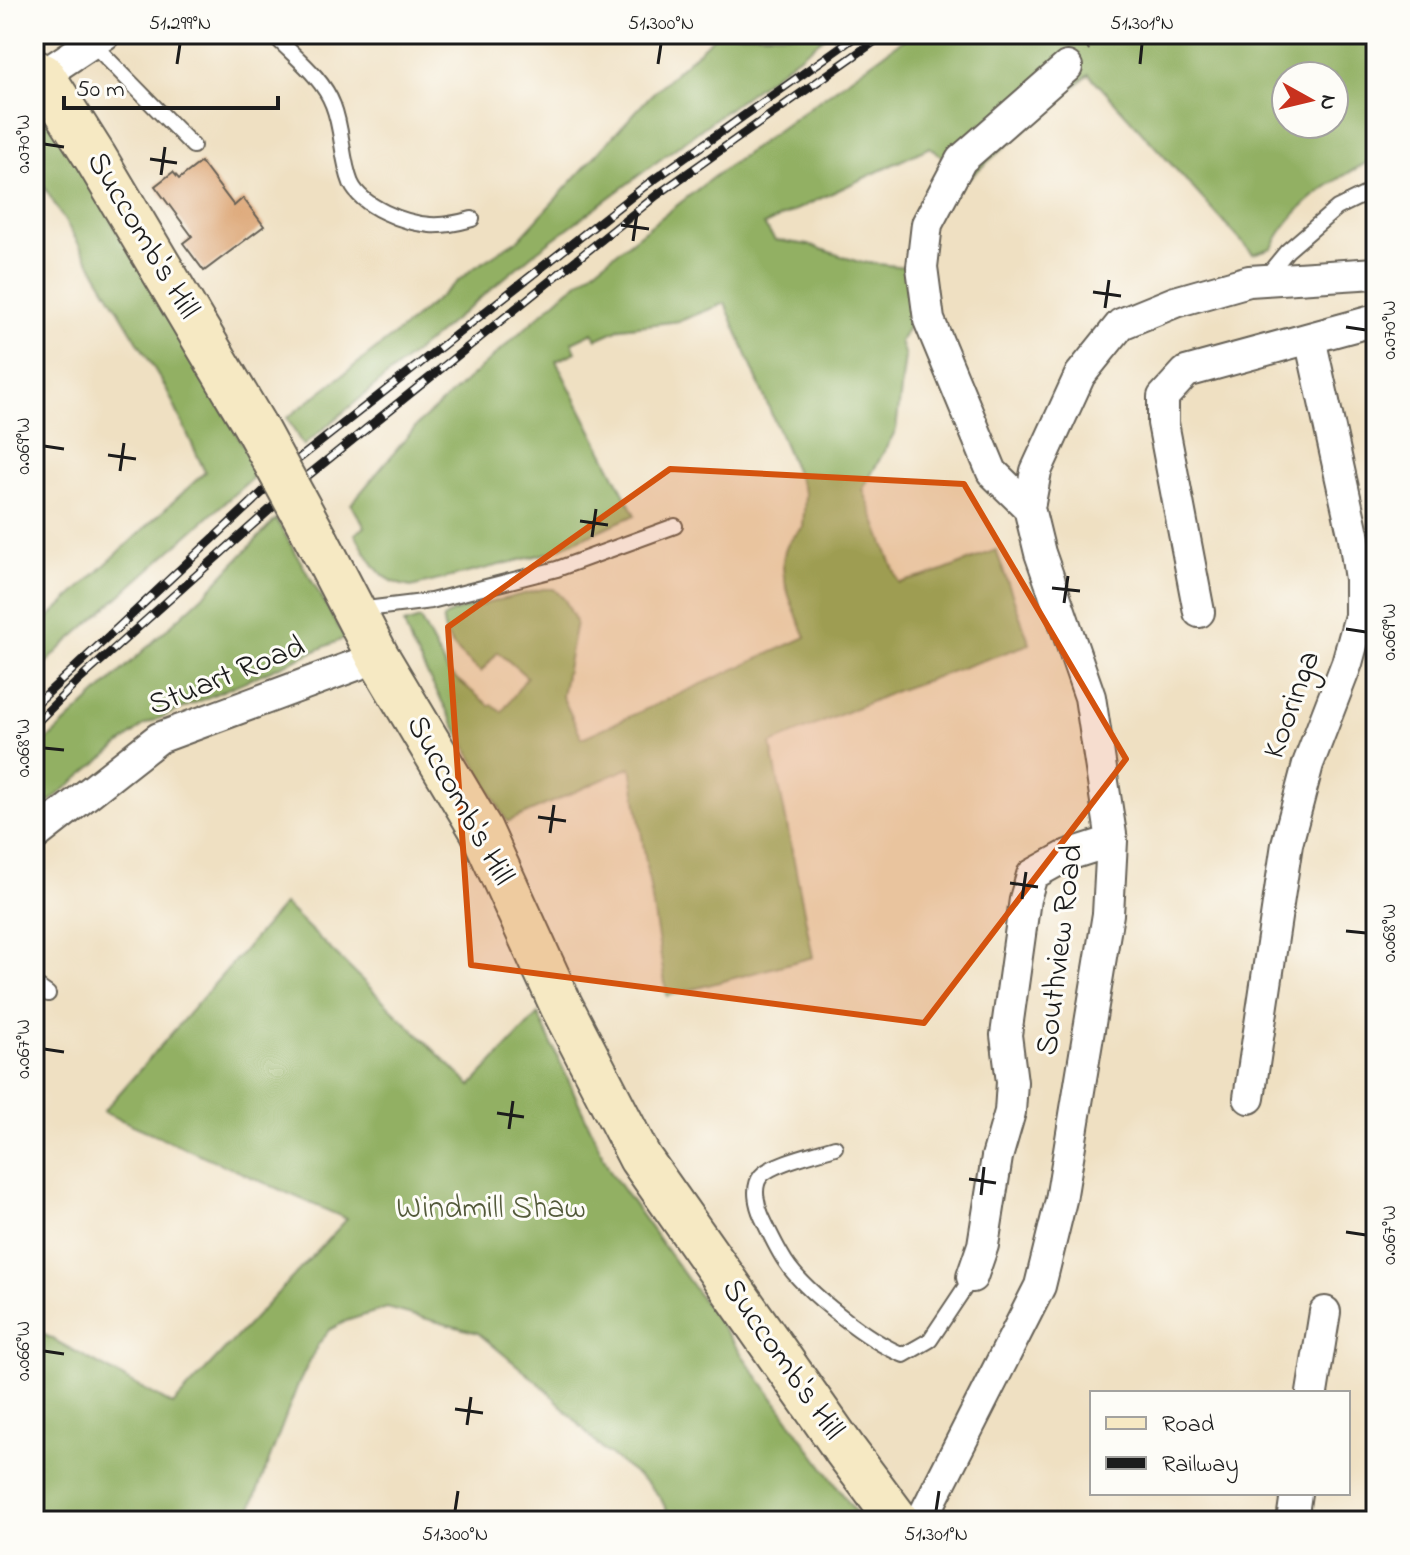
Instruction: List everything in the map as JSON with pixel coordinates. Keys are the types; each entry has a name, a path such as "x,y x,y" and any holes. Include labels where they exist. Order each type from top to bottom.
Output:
{"street":[{"path":"38,73 99,38"},
{"path":"1029,508 992,472 929,320 922,267 927,224 961,160 1067,67"},
{"name":"Succomb's Hill","path":"38,73 95,157 255,426 378,657 481,830 561,1005 640,1158 898,1521"},
{"path":"1029,508 1036,471 1080,375 1121,324 1175,302 1249,281 1376,273"},
{"path":"1199,612 1163,423 1163,397 1186,372 1376,320"},
{"name":"Kooringa","path":"1249,1098 1287,844 1308,764 1347,663 1360,616 1360,579 1354,538 1310,338"},
{"name":"Southview Road","path":"921,1521 1040,1286 1061,1200 1108,914 1112,841 1090,697 1040,553 1029,508"},
{"name":"Stuart Road","path":"34,836 159,738 378,657"},
{"path":"972,1277 983,1245 997,1157 1010,1112 1012,1082 1006,1035 1025,899 1032,875 1068,855 1112,841"},
{"path":"1312,1391 1325,1312"},
{"path":"1292,1521 1296,1495"}],"lane":[{"path":"273,34 314,76 332,103 350,180 357,194 369,205 428,225 454,224 472,219"},
{"path":"99,38 193,146"},
{"path":"1264,280 1287,251 1337,208 1376,189"},
{"path":"353,610 431,601 557,569 675,526"},
{"path":"34,984 48,994"},
{"path":"835,1147 770,1170 760,1177 757,1185 760,1211 774,1242 786,1264 805,1284 887,1349 904,1355 930,1340 972,1277"}],"highlighted area":[{"path":"670,469 964,484 1126,759 924,1023 471,965 448,627"}],"green space":[{"path":"717,34 829,34 533,254 303,446 287,418 402,329 471,270 520,238 650,96"},
{"path":"911,34 1376,34 1376,158 1316,195 1291,219 1272,248 1253,254 1089,74 969,178 930,147 764,225 775,240 809,245 859,262 906,267 912,320 900,342 905,356 896,430 863,489 899,583 940,572 996,550 1030,644 896,691 771,744 813,957 667,996 631,767 507,822 412,646 404,624 420,619 448,672 502,712 527,677 498,652 481,672 450,642 443,618 453,612 543,589 554,589 565,600 576,622 562,696 582,738 806,637 792,605 783,568 787,546 803,527 805,494 725,303 680,321 621,328 597,339 593,332 572,342 576,352 556,361 635,515 548,553 411,587 383,575 355,534 365,527 351,504 419,423 567,291 712,178"},
{"path":"34,88 259,472 62,647 34,676 34,631 205,472 167,390 34,170"},
{"path":"276,519 345,638 144,725 34,814 34,752 209,590"},
{"name":"Windmill Shaw","path":"284,904 471,1086 538,1014 611,1173 862,1521 672,1521 660,1497 648,1484 602,1449 547,1390 478,1333 387,1308 329,1330 317,1346 297,1387 246,1521 34,1521 34,1329 173,1405 347,1219 103,1112"}],"building":[{"path":"201,162 234,206 243,198 264,226 204,271 183,243 192,236 155,186 173,172 179,179"}],"railway":[{"path":"34,706 296,461 645,186 859,34"},
{"path":"34,725 76,683 305,478 657,195 885,34"}]}
